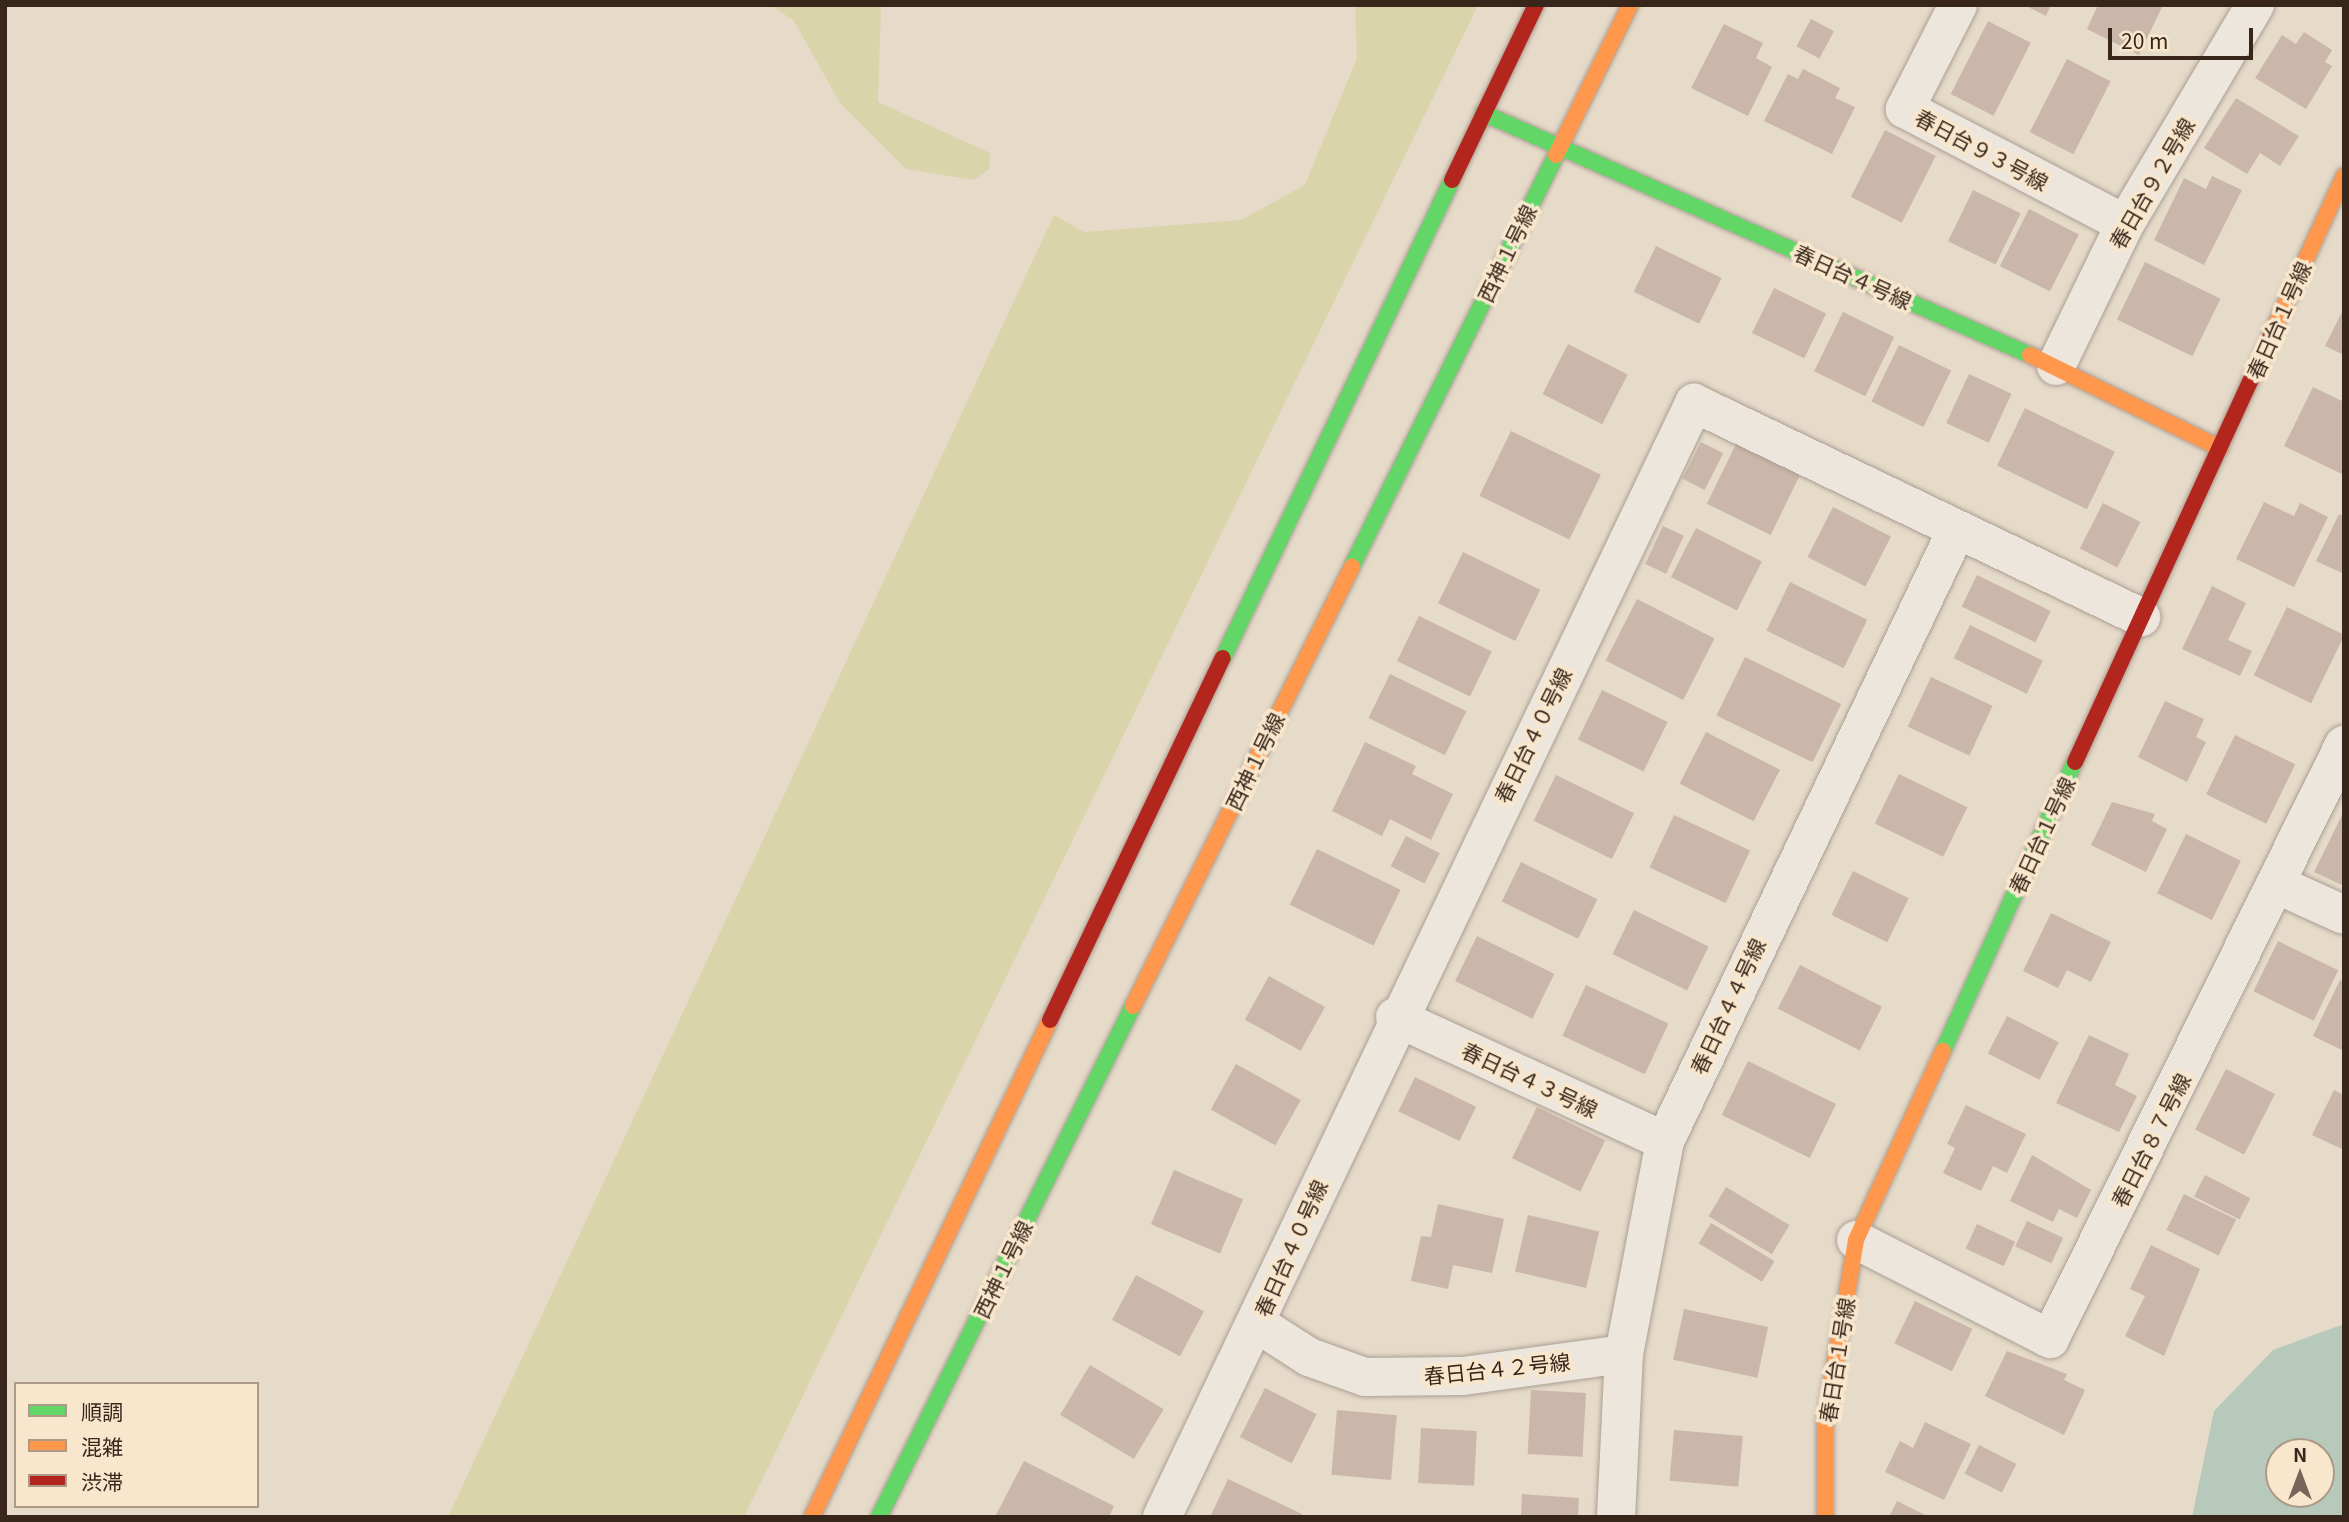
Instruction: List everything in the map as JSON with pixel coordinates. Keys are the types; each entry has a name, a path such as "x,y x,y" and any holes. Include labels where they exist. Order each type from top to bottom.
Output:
{"street":[{"path":"812,1517 1536,5"},
{"name":"西神１号線","path":"879,1517 1630,5"},
{"name":"春日台９３号線","path":"1958,5 1905,109 2124,224"},
{"name":"春日台９２号線","path":"2056,366 2124,224 2255,5"},
{"name":"春日台４号線","path":"1483,113 2056,366 2220,448"},
{"name":"春日台１号線","path":"1825,1517 1825,1420 1856,1240 2344,176"},
{"name":"春日台４０号線","path":"1162,1517 1256,1323 1395,1017 1694,403 2141,617"},
{"name":"春日台４４号線","path":"1616,1517 1624,1354 1665,1141 1957,529"},
{"name":"春日台８７号線","path":"1856,1240 2050,1339 2278,885 2344,745"},
{"path":"2278,885 2344,915"},
{"name":"春日台４３号線","path":"1395,1017 1665,1141"},
{"name":"春日台４２号線","path":"1256,1323 1309,1357 1365,1377 1463,1376 1624,1354"}],"shaded area":[{"path":"771,5 881,5 878,102 990,153 989,169 974,180 906,169 840,103 794,21"},
{"path":"1355,5 1478,5 744,1517 448,1517 1054,215 1084,232 1241,220 1305,185 1357,58"},
{"path":"2344,1324 2344,1517 2192,1517 2214,1411 2273,1350"}],"building":[{"path":"2024,5 2051,5 2046,16"},
{"path":"2098,5 2163,5 2139,55 2087,29"},
{"path":"1811,19 1834,31 1819,59 1796,46"},
{"path":"1988,21 2031,43 1994,116 1951,94"},
{"path":"1724,24 1763,43 1756,58 1772,67 1748,116 1691,88"},
{"path":"2304,32 2332,50 2325,62 2332,66 2306,109 2255,78 2282,35 2296,44"},
{"path":"2067,59 2111,81 2073,154 2030,132"},
{"path":"1803,69 1840,88 1835,98 1855,107 1832,154 1764,121 1788,74 1798,79"},
{"path":"2236,98 2299,136 2280,166 2260,153 2247,174 2204,148"},
{"path":"1885,130 1936,156 1902,223 1851,197"},
{"path":"2212,176 2242,190 2204,265 2154,240 2184,178 2206,189"},
{"path":"1973,190 2021,213 1996,264 1948,241"},
{"path":"2029,209 2079,234 2050,291 2000,266"},
{"path":"1656,246 1722,278 1699,324 1634,292"},
{"path":"2145,262 2220,299 2192,356 2117,320"},
{"path":"1774,288 1826,313 1804,358 1752,333"},
{"path":"2344,308 2344,355 2325,346"},
{"path":"1843,312 1894,337 1865,396 1814,371"},
{"path":"1568,344 1628,374 1602,424 1543,394"},
{"path":"1899,345 1951,370 1924,427 1871,402"},
{"path":"1969,374 2012,394 1989,443 1946,423"},
{"path":"2313,387 2344,402 2344,475 2284,446"},
{"path":"2025,408 2115,452 2087,509 1997,466"},
{"path":"1511,431 1601,475 1569,540 1479,496"},
{"path":"1738,440 1802,471 1771,535 1707,504"},
{"path":"1701,442 1723,453 1705,490 1682,479"},
{"path":"2264,502 2294,516 2300,503 2328,517 2294,587 2236,559"},
{"path":"2103,503 2140,522 2117,568 2080,548"},
{"path":"1833,507 1891,537 1865,586 1808,557"},
{"path":"2339,514 2344,516 2344,574 2316,561"},
{"path":"1663,526 1684,536 1666,574 1645,564"},
{"path":"1696,528 1762,562 1737,611 1671,577"},
{"path":"1463,552 1540,590 1515,641 1438,603"},
{"path":"1977,575 2051,611 2035,642 1962,606"},
{"path":"1790,582 1867,620 1844,668 1766,631"},
{"path":"2212,586 2246,603 2228,640 2252,651 2240,676 2182,649"},
{"path":"1637,599 1715,638 1683,700 1606,660"},
{"path":"2287,607 2344,635 2311,703 2254,675"},
{"path":"1419,616 1492,652 1470,696 1397,661"},
{"path":"1970,625 2043,661 2027,694 1954,658"},
{"path":"1745,657 1841,704 1813,762 1717,715"},
{"path":"1390,674 1466,711 1445,755 1369,718"},
{"path":"1931,677 1993,706 1969,756 1908,727"},
{"path":"1602,690 1668,722 1644,771 1578,739"},
{"path":"2165,701 2204,719 2196,737 2206,742 2187,782 2138,757"},
{"path":"1706,732 1780,770 1754,821 1680,784"},
{"path":"2235,735 2295,764 2266,824 2206,794"},
{"path":"1365,742 1416,766 1412,774 1453,794 1431,840 1390,819 1382,836 1332,811"},
{"path":"1899,774 1967,807 1943,857 1875,823"},
{"path":"1556,775 1634,813 1612,859 1534,821"},
{"path":"2112,802 2155,814 2152,821 2167,829 2146,872 2091,845"},
{"path":"2344,811 2344,886 2314,872"},
{"path":"1674,815 1750,850 1726,903 1649,868"},
{"path":"2186,834 2241,861 2212,920 2157,893"},
{"path":"1406,836 1440,853 1424,884 1391,866"},
{"path":"1317,849 1401,890 1373,945 1290,905"},
{"path":"1521,862 1597,899 1578,939 1502,902"},
{"path":"1853,871 1909,898 1887,942 1832,915"},
{"path":"1634,910 1709,946 1687,990 1613,954"},
{"path":"2051,913 2111,942 2091,982 2067,970 2058,988 2023,971"},
{"path":"1477,936 1554,974 1532,1019 1455,981"},
{"path":"2278,941 2338,970 2314,1021 2253,991"},
{"path":"1800,965 1882,1007 1860,1050 1778,1009"},
{"path":"1269,976 1325,1007 1301,1051 1245,1020"},
{"path":"2340,980 2344,982 2344,1051 2313,1036"},
{"path":"1586,985 1668,1023 1645,1074 1562,1036"},
{"path":"2007,1016 2059,1042 2040,1080 1988,1053"},
{"path":"2089,1035 2129,1054 2115,1085 2137,1096 2119,1132 2056,1103"},
{"path":"1748,1061 1836,1104 1810,1158 1722,1115"},
{"path":"1236,1064 1301,1100 1276,1145 1211,1109"},
{"path":"2226,1069 2275,1094 2244,1155 2195,1130"},
{"path":"1415,1077 1476,1107 1459,1141 1398,1111"},
{"path":"2334,1090 2344,1095 2344,1150 2312,1135"},
{"path":"1966,1105 2026,1134 2007,1173 1993,1166 1981,1191 1943,1173 1955,1148 1947,1144"},
{"path":"1537,1107 1605,1140 1580,1192 1512,1158"},
{"path":"2032,1155 2091,1190 2077,1218 2059,1209 2053,1222 2010,1201"},
{"path":"1174,1170 1243,1199 1220,1254 1151,1224"},
{"path":"2205,1175 2250,1198 2240,1220 2194,1196"},
{"path":"1726,1187 1789,1225 1772,1254 1708,1216"},
{"path":"2184,1194 2236,1219 2219,1255 2166,1230"},
{"path":"1438,1204 1504,1219 1492,1273 1453,1265 1448,1289 1411,1281 1421,1236 1431,1237"},
{"path":"1528,1215 1599,1231 1586,1288 1515,1272"},
{"path":"2027,1221 2063,1238 2051,1263 2015,1246"},
{"path":"1711,1223 1774,1261 1762,1282 1699,1244"},
{"path":"1977,1224 2015,1242 2004,1266 1966,1248"},
{"path":"2151,1245 2200,1269 2164,1356 2125,1336 2145,1296 2130,1289"},
{"path":"1136,1275 1204,1311 1180,1356 1112,1320"},
{"path":"1915,1301 1973,1329 1952,1371 1894,1343"},
{"path":"1684,1309 1768,1327 1757,1378 1673,1360"},
{"path":"2007,1351 2067,1374 2064,1380 2085,1390 2064,1435 1985,1396"},
{"path":"1090,1365 1164,1409 1134,1459 1060,1415"},
{"path":"1265,1388 1317,1414 1292,1463 1240,1437"},
{"path":"1531,1390 1586,1393 1583,1457 1528,1454"},
{"path":"1337,1410 1397,1415 1391,1480 1331,1475"},
{"path":"1925,1422 1971,1444 1944,1500 1885,1472 1900,1441 1913,1448"},
{"path":"1421,1428 1477,1431 1474,1486 1418,1483"},
{"path":"1674,1430 1743,1436 1738,1487 1670,1481"},
{"path":"1979,1445 2016,1464 2002,1493 1964,1474"},
{"path":"1024,1461 1114,1506 1109,1517 996,1515"},
{"path":"1228,1479 1302,1514 1301,1517 1210,1517"},
{"path":"1522,1494 1579,1498 1578,1517 1521,1517"},
{"path":"1897,1501 1929,1517 1889,1517"}],"traffic: fast":[{"path":"1483,113 2030,355"},
{"path":"1352,566 1556,155"},
{"path":"1223,658 1452,180"},
{"path":"1943,1051 2075,762"},
{"path":"879,1517 1133,1006"}],"traffic: slow":[{"path":"1556,155 1630,5"},
{"path":"2271,335 2344,176"},
{"path":"2030,355 2220,448"},
{"path":"1133,1006 1352,566"},
{"path":"812,1517 1050,1020"},
{"path":"1825,1517 1825,1420 1856,1240 1943,1051"}],"traffic: jam":[{"path":"1452,180 1536,5"},
{"path":"2075,762 2271,335"},
{"path":"1050,1020 1223,658"}]}
